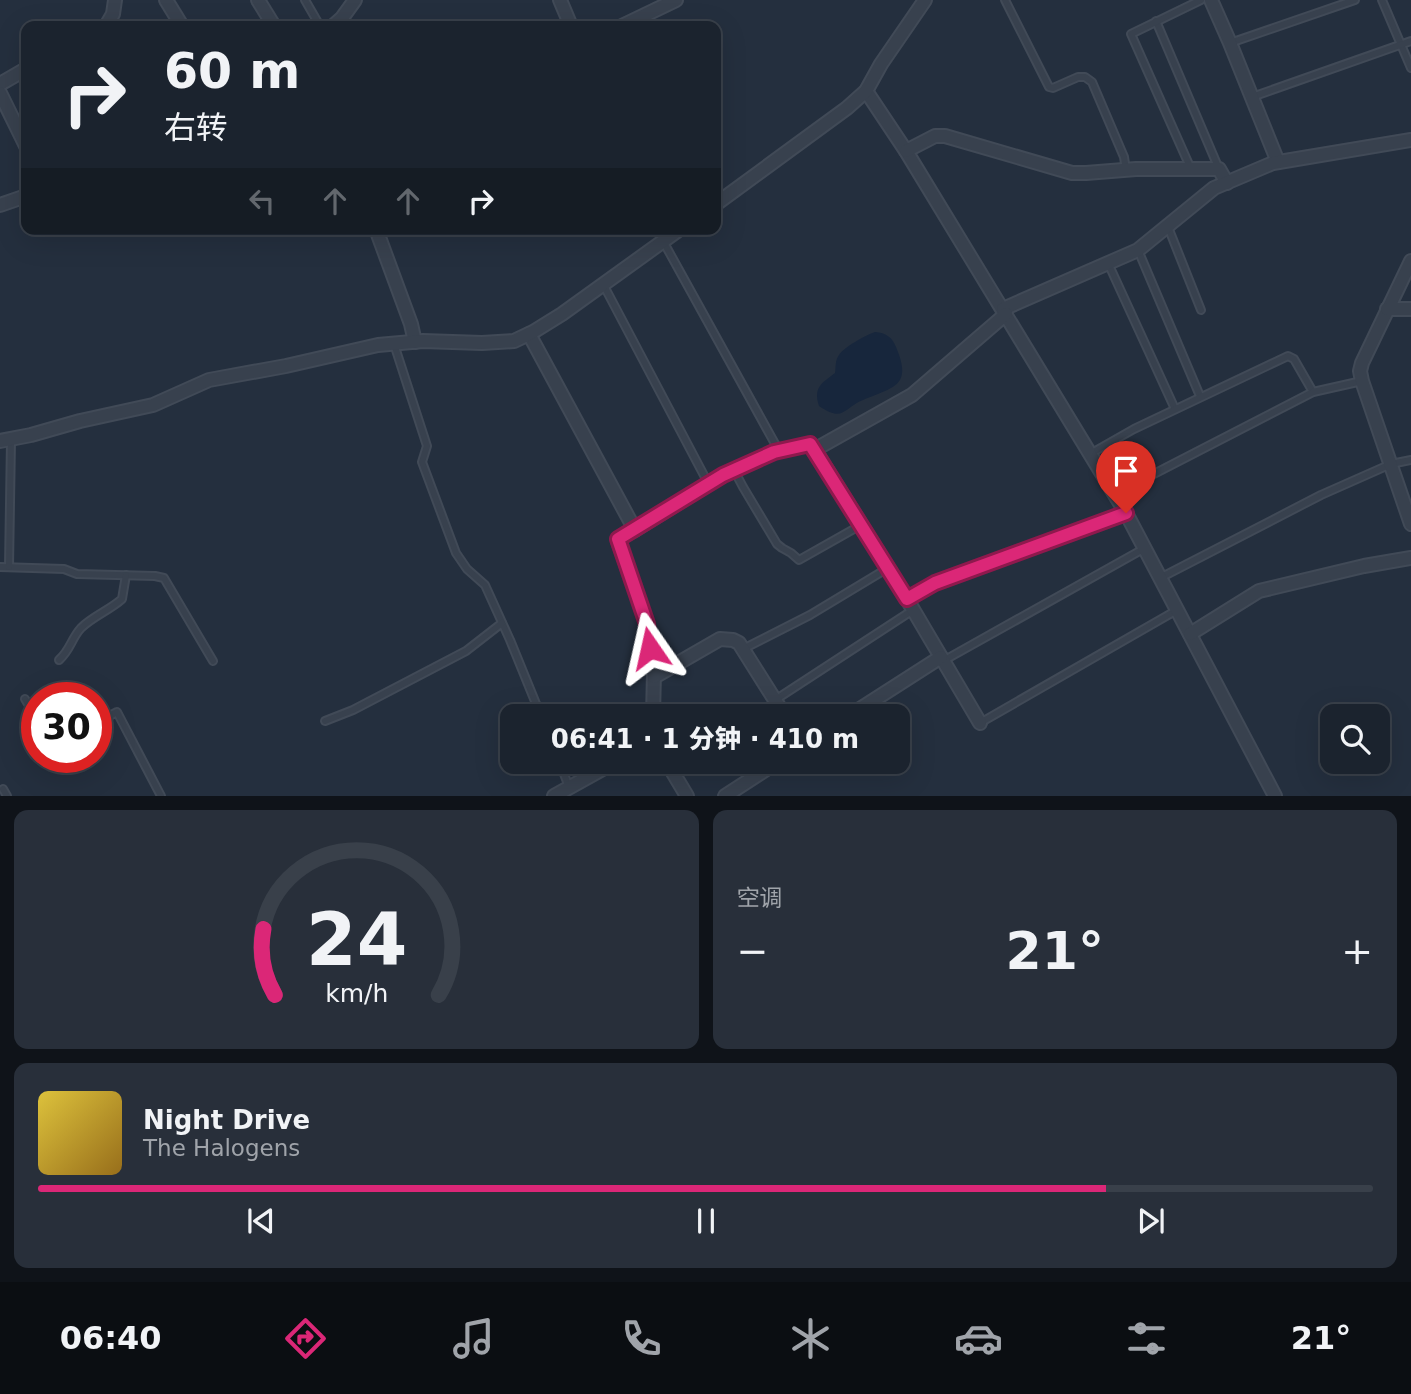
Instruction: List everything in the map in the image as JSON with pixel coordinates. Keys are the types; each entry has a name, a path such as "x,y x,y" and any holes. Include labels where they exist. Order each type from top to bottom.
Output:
{"street":[{"path":"109,21 115,0"},
{"path":"166,0 179,21"},
{"path":"258,0 271,21"},
{"path":"339,21 355,0"},
{"path":"560,0 569,21"},
{"path":"632,21 676,0"},
{"path":"721,200 847,108 866,91 881,64 925,0"},
{"path":"1211,0 1278,162"},
{"path":"0,84 21,72"},
{"path":"866,91 906,151 1115,494 1275,796"},
{"path":"0,93 21,136"},
{"path":"906,151 935,136 945,136 1062,171 1086,173 1219,169 1227,183"},
{"path":"814,450 912,395 1004,312 1138,250 1214,188 1278,162 1411,140"},
{"path":"0,205 21,198"},
{"path":"378,235 415,342"},
{"path":"6,440 153,405 209,380 378,345 514,341 562,314 672,235"},
{"path":"1411,261 1360,371 1411,524"},
{"path":"1387,309 1411,309"},
{"path":"529,334 635,530"},
{"path":"653,704 647,624 618,539 734,470 779,451 810,444 980,723"},
{"path":"910,605 935,583 1126,513"},
{"path":"1190,634 1259,591 1364,566 1411,558"},
{"path":"653,677 720,639 733,640 739,643 778,704"},
{"path":"869,704 942,659"},
{"path":"554,796 593,774"},
{"path":"673,774 683,794"},
{"path":"725,796 759,774"}],"lane":[{"path":"305,0 317,21"},
{"path":"1005,0 1049,87 1053,88 1078,77 1085,77 1092,82 1124,157 1126,170"},
{"path":"1191,169 1131,34 1201,0"},
{"path":"1230,43 1355,0"},
{"path":"1382,0 1411,68"},
{"path":"1156,21 1219,169"},
{"path":"1252,97 1411,41"},
{"path":"1167,226 1201,310"},
{"path":"663,241 779,451"},
{"path":"1138,250 1200,396"},
{"path":"1108,263 1175,409"},
{"path":"603,284 709,485"},
{"path":"394,344 427,446 422,462 456,553 467,569 485,585 536,704"},
{"path":"1090,454 1200,396 1288,356 1294,359 1312,392"},
{"path":"1115,494 1312,392 1362,381"},
{"path":"6,440 9,567"},
{"path":"1160,578 1321,495 1391,464 1411,460"},
{"path":"734,470 777,544 799,560 861,525"},
{"path":"942,659 1145,548"},
{"path":"0,567 64,569 77,574 164,578 213,661"},
{"path":"743,649 810,615 888,568"},
{"path":"60,660 84,625 122,599 126,575"},
{"path":"775,700 910,605"},
{"path":"980,723 1177,610"},
{"path":"326,721 353,710 466,651 502,623"},
{"path":"112,715 117,712 161,796"},
{"path":"564,774 569,787"}],"water":[{"path":"875,332 888,336 896,347 902,370 897,384 839,414 819,406 818,390 835,373 839,355 850,345"}],"route":[{"path":"650,648 647,624 618,539 723,475 774,452 810,444 907,599 935,583 1126,513"}]}
